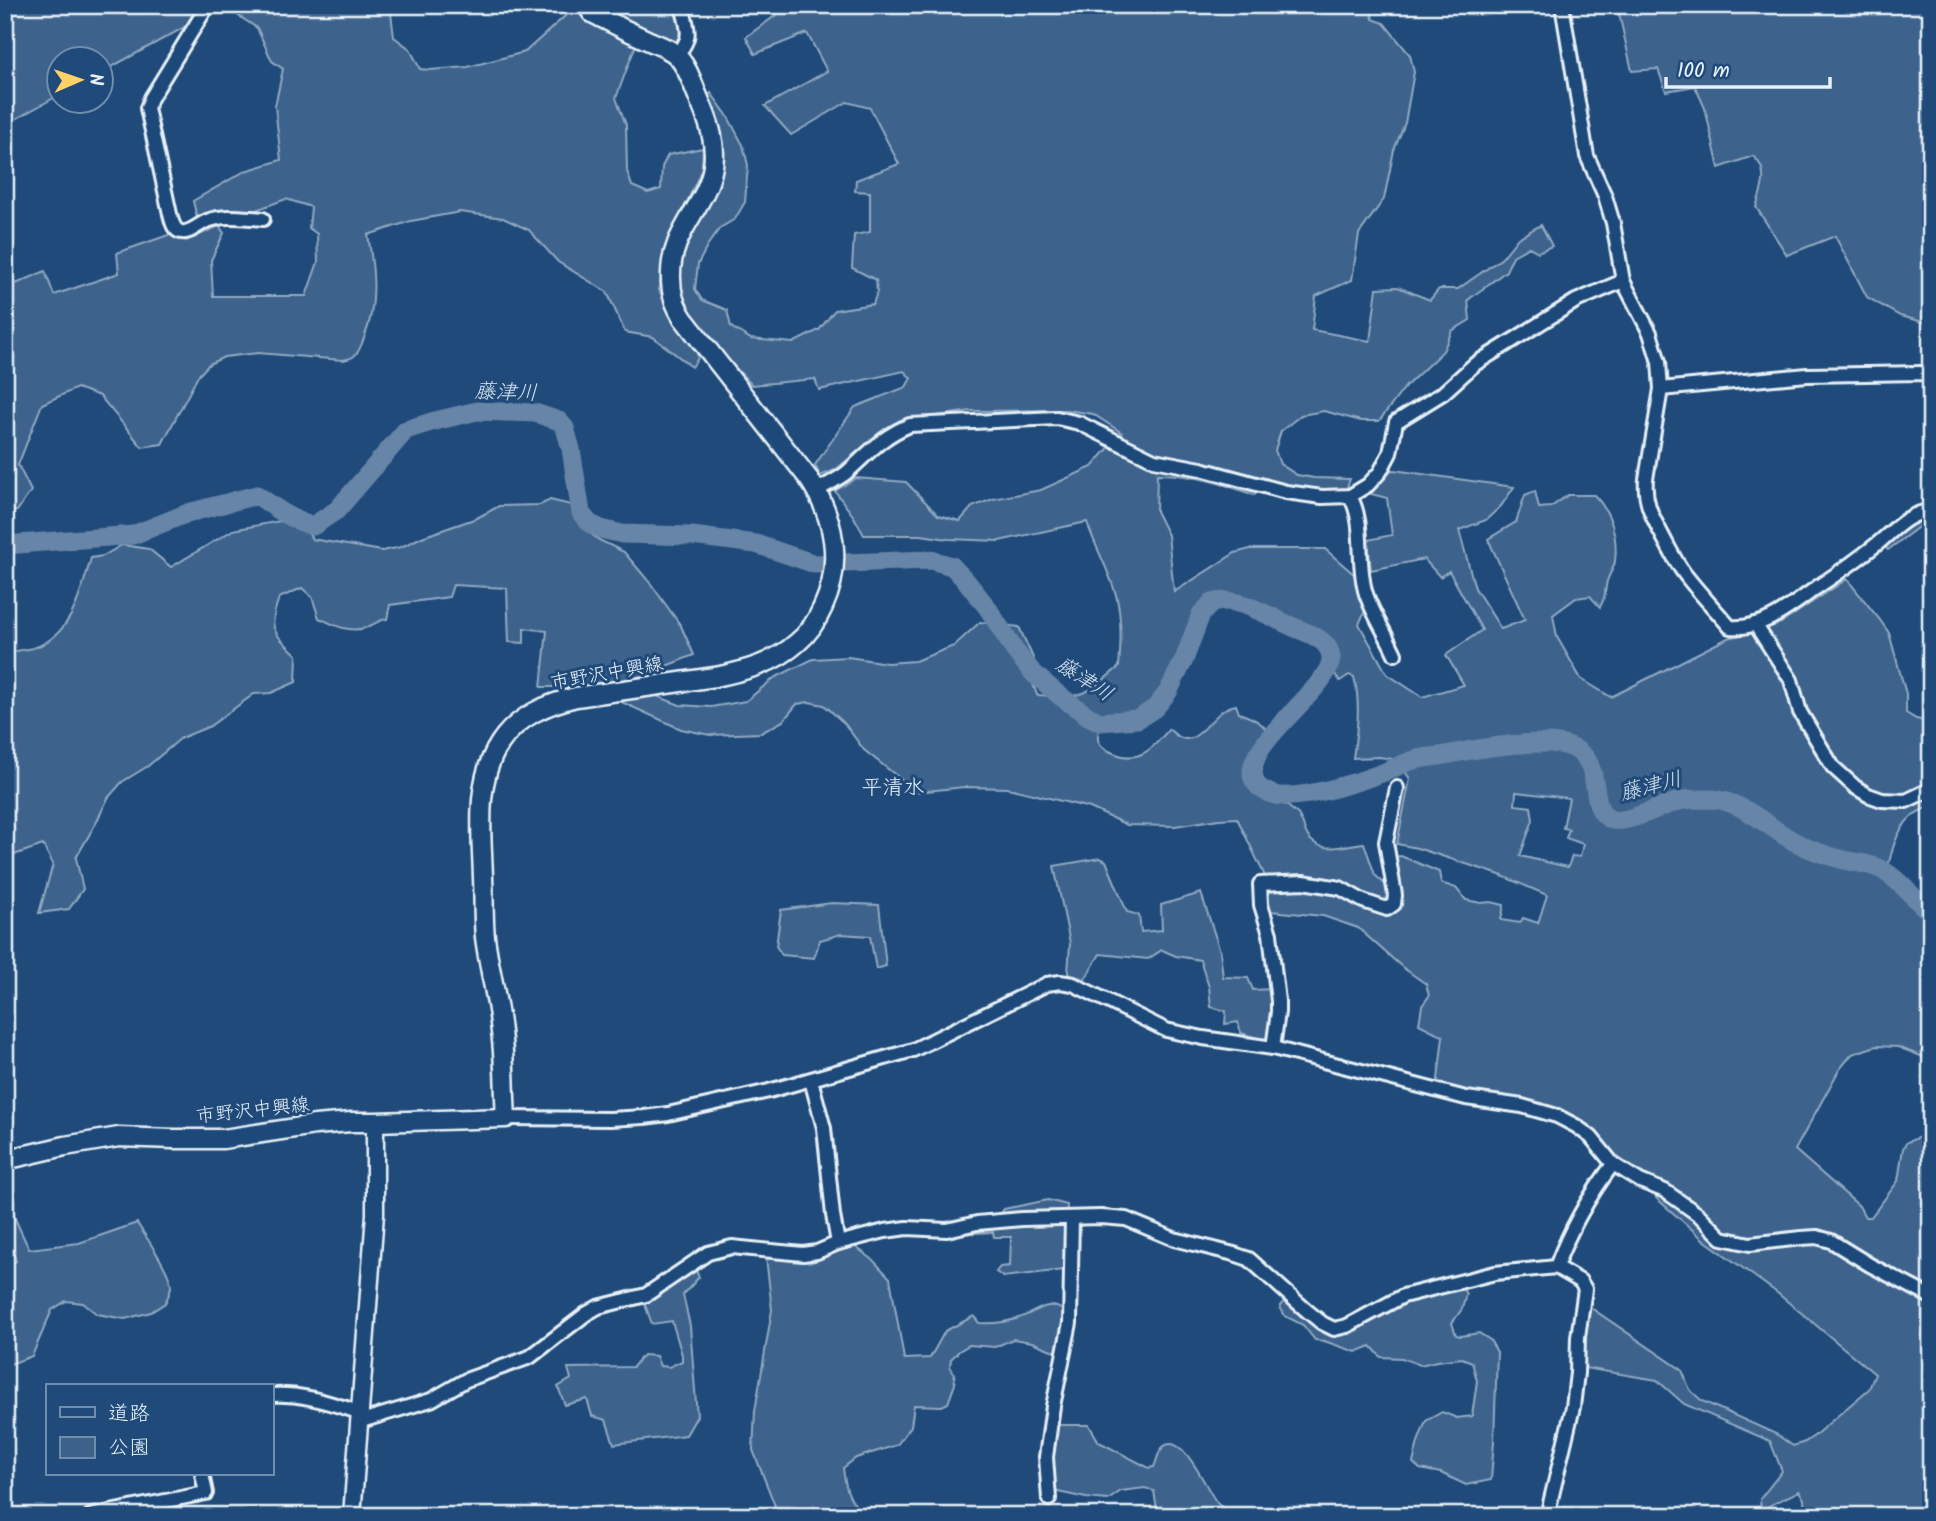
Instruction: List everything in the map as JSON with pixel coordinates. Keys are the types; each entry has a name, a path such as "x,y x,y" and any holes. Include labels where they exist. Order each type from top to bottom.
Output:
{"main road":[{"path":"587,5 592,13 677,55"},
{"name":"市野沢中興線","path":"5,1160 120,1137 223,1139 351,1122 506,1118 502,1032 485,936 481,819 489,765 501,742 532,713 559,701 732,674 767,662 800,641 820,614 831,589 834,540 831,524 816,491 675,305 671,290 671,262 675,246 704,191 714,164 714,148 707,120 677,55"}],"street":[{"path":"208,5 147,108 170,214 179,232 186,232 206,221 226,216 263,219"},
{"path":"677,55 689,36 682,5"},
{"path":"1562,5 1587,156 1605,196 1613,223 1623,281 1650,333 1659,362 1661,389 1645,491 1652,518 1687,578 1730,627 1755,624 1783,612 1857,560 1906,520 1931,511"},
{"path":"816,491 844,474 894,431 910,425 1057,418 1079,423 1154,460 1201,469 1286,492 1322,497 1350,496 1368,485 1380,472 1390,453 1396,422 1443,393 1475,364 1576,301 1623,281"},
{"path":"1661,389 1807,375 1931,375"},
{"path":"1350,496 1356,506 1361,570 1366,593 1395,654"},
{"path":"1755,624 1791,680 1800,712 1833,767 1861,791 1882,800 1906,801 1931,789"},
{"path":"1273,1048 1278,1001 1269,934 1261,905 1260,884 1303,881 1340,888 1363,901 1387,909 1394,904 1395,895 1386,842 1397,788"},
{"path":"506,1118 610,1119 656,1115 811,1080 913,1050 1047,984 1060,982 1073,984 1166,1030 1273,1048 1466,1098 1549,1113 1576,1126 1591,1137 1613,1164 1640,1181 1665,1191 1699,1215 1722,1238 1750,1244 1817,1237 1831,1241 1931,1297"},
{"path":"811,1080 824,1128 838,1243"},
{"path":"352,1516 375,1214 375,1122"},
{"path":"1556,1267 1575,1221 1613,1164"},
{"path":"273,1395 307,1396 359,1417 431,1400 466,1380 530,1357 598,1307 646,1295 708,1253 732,1247 803,1254 885,1231 906,1228 947,1230 977,1223 1022,1219 1126,1219 1174,1239 1249,1259 1306,1310 1334,1329 1347,1326 1403,1296 1495,1273 1556,1267 1580,1281 1586,1289 1578,1336 1573,1407 1547,1516"},
{"path":"1048,1499 1046,1457 1053,1406 1070,1323 1072,1219"},
{"path":"90,1516 206,1493 202,1476"}],"green space":[{"path":"5,5 199,5 185,27 116,64 116,46 46,46 46,102 5,125"},
{"path":"222,5 390,5 394,37 410,49 420,69 430,70 468,67 525,52 575,7 581,15 597,5 676,5 682,32 674,44 637,29 635,47 616,98 626,125 627,171 632,186 648,193 661,189 662,167 668,155 703,148 702,169 663,255 659,289 667,310 696,348 698,358 692,367 653,337 625,332 607,292 558,262 529,230 503,218 460,212 411,221 368,235 373,300 363,340 359,351 353,357 343,360 258,353 224,357 209,364 198,376 162,444 142,447 100,396 77,388 42,404 18,465 31,491 17,511 5,512 5,271 16,284 45,271 54,295 119,273 117,253 171,234 186,241 219,226 224,233 211,260 213,296 306,296 318,262 317,234 309,228 311,207 286,199 256,210 197,218 193,201 245,171 281,160 275,106 283,69 272,61 257,28"},
{"path":"790,5 1370,5 1373,19 1384,23 1410,55 1414,72 1405,123 1394,150 1384,199 1359,234 1352,280 1316,296 1312,330 1370,341 1377,288 1398,287 1430,300 1439,289 1458,289 1502,258 1518,238 1541,225 1552,246 1538,252 1529,247 1513,256 1506,271 1468,300 1470,320 1452,331 1443,351 1406,386 1379,421 1361,421 1324,411 1301,415 1281,431 1275,450 1280,464 1297,475 1350,479 1345,492 1320,494 1269,483 1254,495 1206,480 1157,474 1156,511 1168,535 1174,592 1235,553 1250,549 1325,549 1356,576 1365,611 1359,624 1387,674 1422,697 1464,685 1446,655 1482,630 1449,571 1440,577 1424,559 1371,570 1368,540 1392,535 1387,498 1371,494 1388,471 1394,470 1514,487 1501,506 1486,520 1459,530 1475,588 1501,629 1525,620 1488,539 1516,522 1525,495 1535,491 1539,508 1551,507 1568,495 1594,495 1609,517 1615,543 1615,561 1607,581 1604,600 1600,607 1590,596 1576,598 1553,615 1557,637 1581,679 1611,697 1728,638 1781,623 1847,579 1880,620 1889,633 1906,694 1906,713 1916,719 1931,722 1931,806 1913,815 1900,830 1885,880 1920,911 1931,916 1931,1060 1898,1047 1876,1046 1852,1054 1839,1070 1795,1150 1859,1206 1865,1217 1871,1217 1898,1181 1903,1148 1907,1142 1920,1137 1931,1126 1931,1516 1805,1516 1804,1499 1799,1491 1761,1510 1760,1499 1782,1471 1770,1441 1684,1404 1657,1380 1584,1368 1581,1338 1588,1306 1682,1370 1690,1390 1702,1401 1776,1434 1793,1446 1814,1436 1869,1389 1875,1374 1776,1292 1704,1240 1656,1198 1661,1183 1626,1165 1567,1112 1542,1103 1437,1088 1443,1036 1419,1024 1422,1006 1429,996 1426,984 1402,967 1358,928 1323,916 1271,911 1264,874 1237,818 1175,826 1127,825 1090,808 1008,788 964,787 917,792 864,750 844,723 824,705 809,702 797,704 783,721 761,733 710,735 681,729 617,700 654,695 680,705 711,707 746,701 774,678 813,659 848,657 887,663 915,661 954,646 980,622 1019,627 1034,660 1033,684 1037,695 1074,696 1090,690 1119,667 1118,604 1087,522 999,541 921,535 864,535 835,491 856,478 906,482 938,515 960,521 972,507 993,499 1041,490 1092,467 1122,433 1093,414 1067,410 971,411 909,420 885,429 835,470 820,476 815,465 855,407 906,387 911,378 904,371 819,390 815,379 752,385 715,346 688,308 676,285 681,249 712,197 722,166 717,133 705,98 711,93 743,145 748,165 745,202 735,219 720,228 698,264 695,289 702,300 727,310 731,327 751,339 793,343 819,330 835,310 873,304 877,292 876,280 852,268 854,235 870,232 870,192 855,191 856,180 899,164 870,108 847,102 791,135 765,106 827,71 807,33 755,54 746,37","holes":["1235,599 1313,631 1330,644 1334,660 1332,670 1340,681 1349,675 1354,677 1358,707 1353,758 1380,757 1397,760 1410,779 1397,844 1500,875 1547,895 1538,923 1523,918 1520,923 1501,920 1504,905 1466,900 1456,888 1441,883 1439,872 1401,856 1395,857 1388,887 1375,875 1364,843 1340,847 1316,844 1307,835 1298,815 1270,789 1262,777 1263,763 1274,742 1264,726 1239,713 1236,705 1218,714 1192,738 1185,739 1169,729 1150,749 1136,756 1119,755 1101,745 1098,740 1101,718 1135,717 1150,708 1160,697 1177,667 1202,607 1212,600","1516,792 1569,798 1563,828 1569,829 1566,838 1583,844 1580,857 1572,856 1568,867 1520,856 1533,820 1531,807 1515,805"]},
{"path":"1617,5 1931,5 1931,324 1900,316 1867,297 1835,236 1787,255 1756,207 1763,180 1758,161 1753,156 1719,168 1705,108 1695,86 1666,91 1658,69 1632,71"},
{"path":"550,500 571,505 582,527 599,540 624,552 681,626 694,655 631,680 541,687 547,631 524,628 524,643 509,642 507,588 453,585 449,597 390,605 387,619 353,630 341,628 319,618 312,597 302,588 279,598 273,624 278,636 297,655 296,682 271,693 254,694 210,726 181,738 148,766 122,782 108,798 76,858 83,889 69,909 39,913 53,864 43,845 5,858 5,765 12,759 5,739 5,653 33,648 57,634 79,598 91,558 103,556 122,545 149,549 171,567 233,530 280,521 306,529 312,539 382,551 401,547 477,518 499,506 540,505"},
{"path":"1931,514 1931,520 1888,550 1883,545 1903,527"},
{"path":"1100,858 1106,861 1127,912 1139,915 1141,932 1162,930 1161,905 1201,893 1220,951 1223,977 1248,978 1253,990 1272,989 1273,1014 1268,1041 1241,1033 1238,1022 1225,1024 1226,1011 1211,1007 1209,987 1200,960 1176,956 1162,950 1148,959 1100,954 1085,979 1068,974 1070,943 1054,866"},
{"path":"832,903 879,905 886,966 876,969 870,936 841,934 820,940 814,958 782,955 776,946 781,910"},
{"path":"5,1197 29,1249 79,1243 137,1223 170,1281 171,1287 165,1303 151,1312 125,1319 97,1314 83,1303 66,1301 52,1310 32,1356 5,1366 5,1268 16,1261 5,1231"},
{"path":"1048,1200 1067,1205 1063,1270 1003,1277 996,1272 1000,1267 1010,1266 1011,1237 994,1237 993,1232 961,1234 962,1230 994,1224 1004,1209"},
{"path":"853,1245 872,1259 890,1278 904,1359 930,1358 945,1331 974,1316 979,1323 999,1322 1019,1318 1048,1306 1060,1308 1067,1313 1059,1353 1032,1342 1013,1339 995,1347 969,1345 951,1359 955,1384 948,1403 942,1406 914,1405 911,1426 897,1445 856,1458 843,1468 849,1494 864,1516 779,1516 753,1450 755,1411 772,1310 766,1257 812,1262"},
{"path":"692,1268 699,1277 683,1295 690,1326 697,1416 686,1435 614,1444 606,1420 592,1416 587,1399 565,1405 558,1387 571,1379 568,1368 633,1367 643,1355 656,1356 660,1366 669,1367 682,1361 672,1321 652,1324 643,1299"},
{"path":"1461,1286 1466,1294 1462,1309 1452,1323 1456,1335 1479,1333 1490,1340 1497,1352 1491,1480 1466,1485 1441,1473 1420,1469 1413,1463 1426,1421 1442,1412 1457,1418 1472,1416 1477,1381 1472,1362 1462,1358 1420,1365 1402,1358 1381,1357 1371,1346 1356,1352 1315,1340 1303,1325 1285,1316 1280,1307 1285,1301 1290,1301 1329,1331 1405,1300"},
{"path":"1055,1425 1089,1425 1099,1442 1149,1468 1154,1467 1163,1447 1171,1444 1179,1447 1195,1466 1219,1505 1245,1516 1158,1516 1154,1491 1145,1488 1121,1491 1108,1500 1053,1491"}],"waterway":[{"name":"藤津川","path":"5,545 133,535 188,513 257,495 291,517 313,526 337,510 406,430 477,411 535,413 559,421 565,428 581,513 589,523 622,534 692,536 756,544 815,564 931,560 952,566 987,607 1015,651 1033,673 1060,696 1100,722 1138,719 1155,708 1168,692 1184,660 1201,614 1212,603 1227,601 1243,605 1316,637 1329,650 1331,657 1327,670 1256,757 1252,773 1258,786 1272,794 1283,796 1323,791 1363,780 1414,760 1482,748 1532,743 1567,746 1582,754 1590,765 1598,804 1603,814 1613,820 1628,819 1684,800 1710,799 1734,804 1809,849 1880,869 1931,911"}],"district":[{"name":"平清水","path":"893,788"}]}
